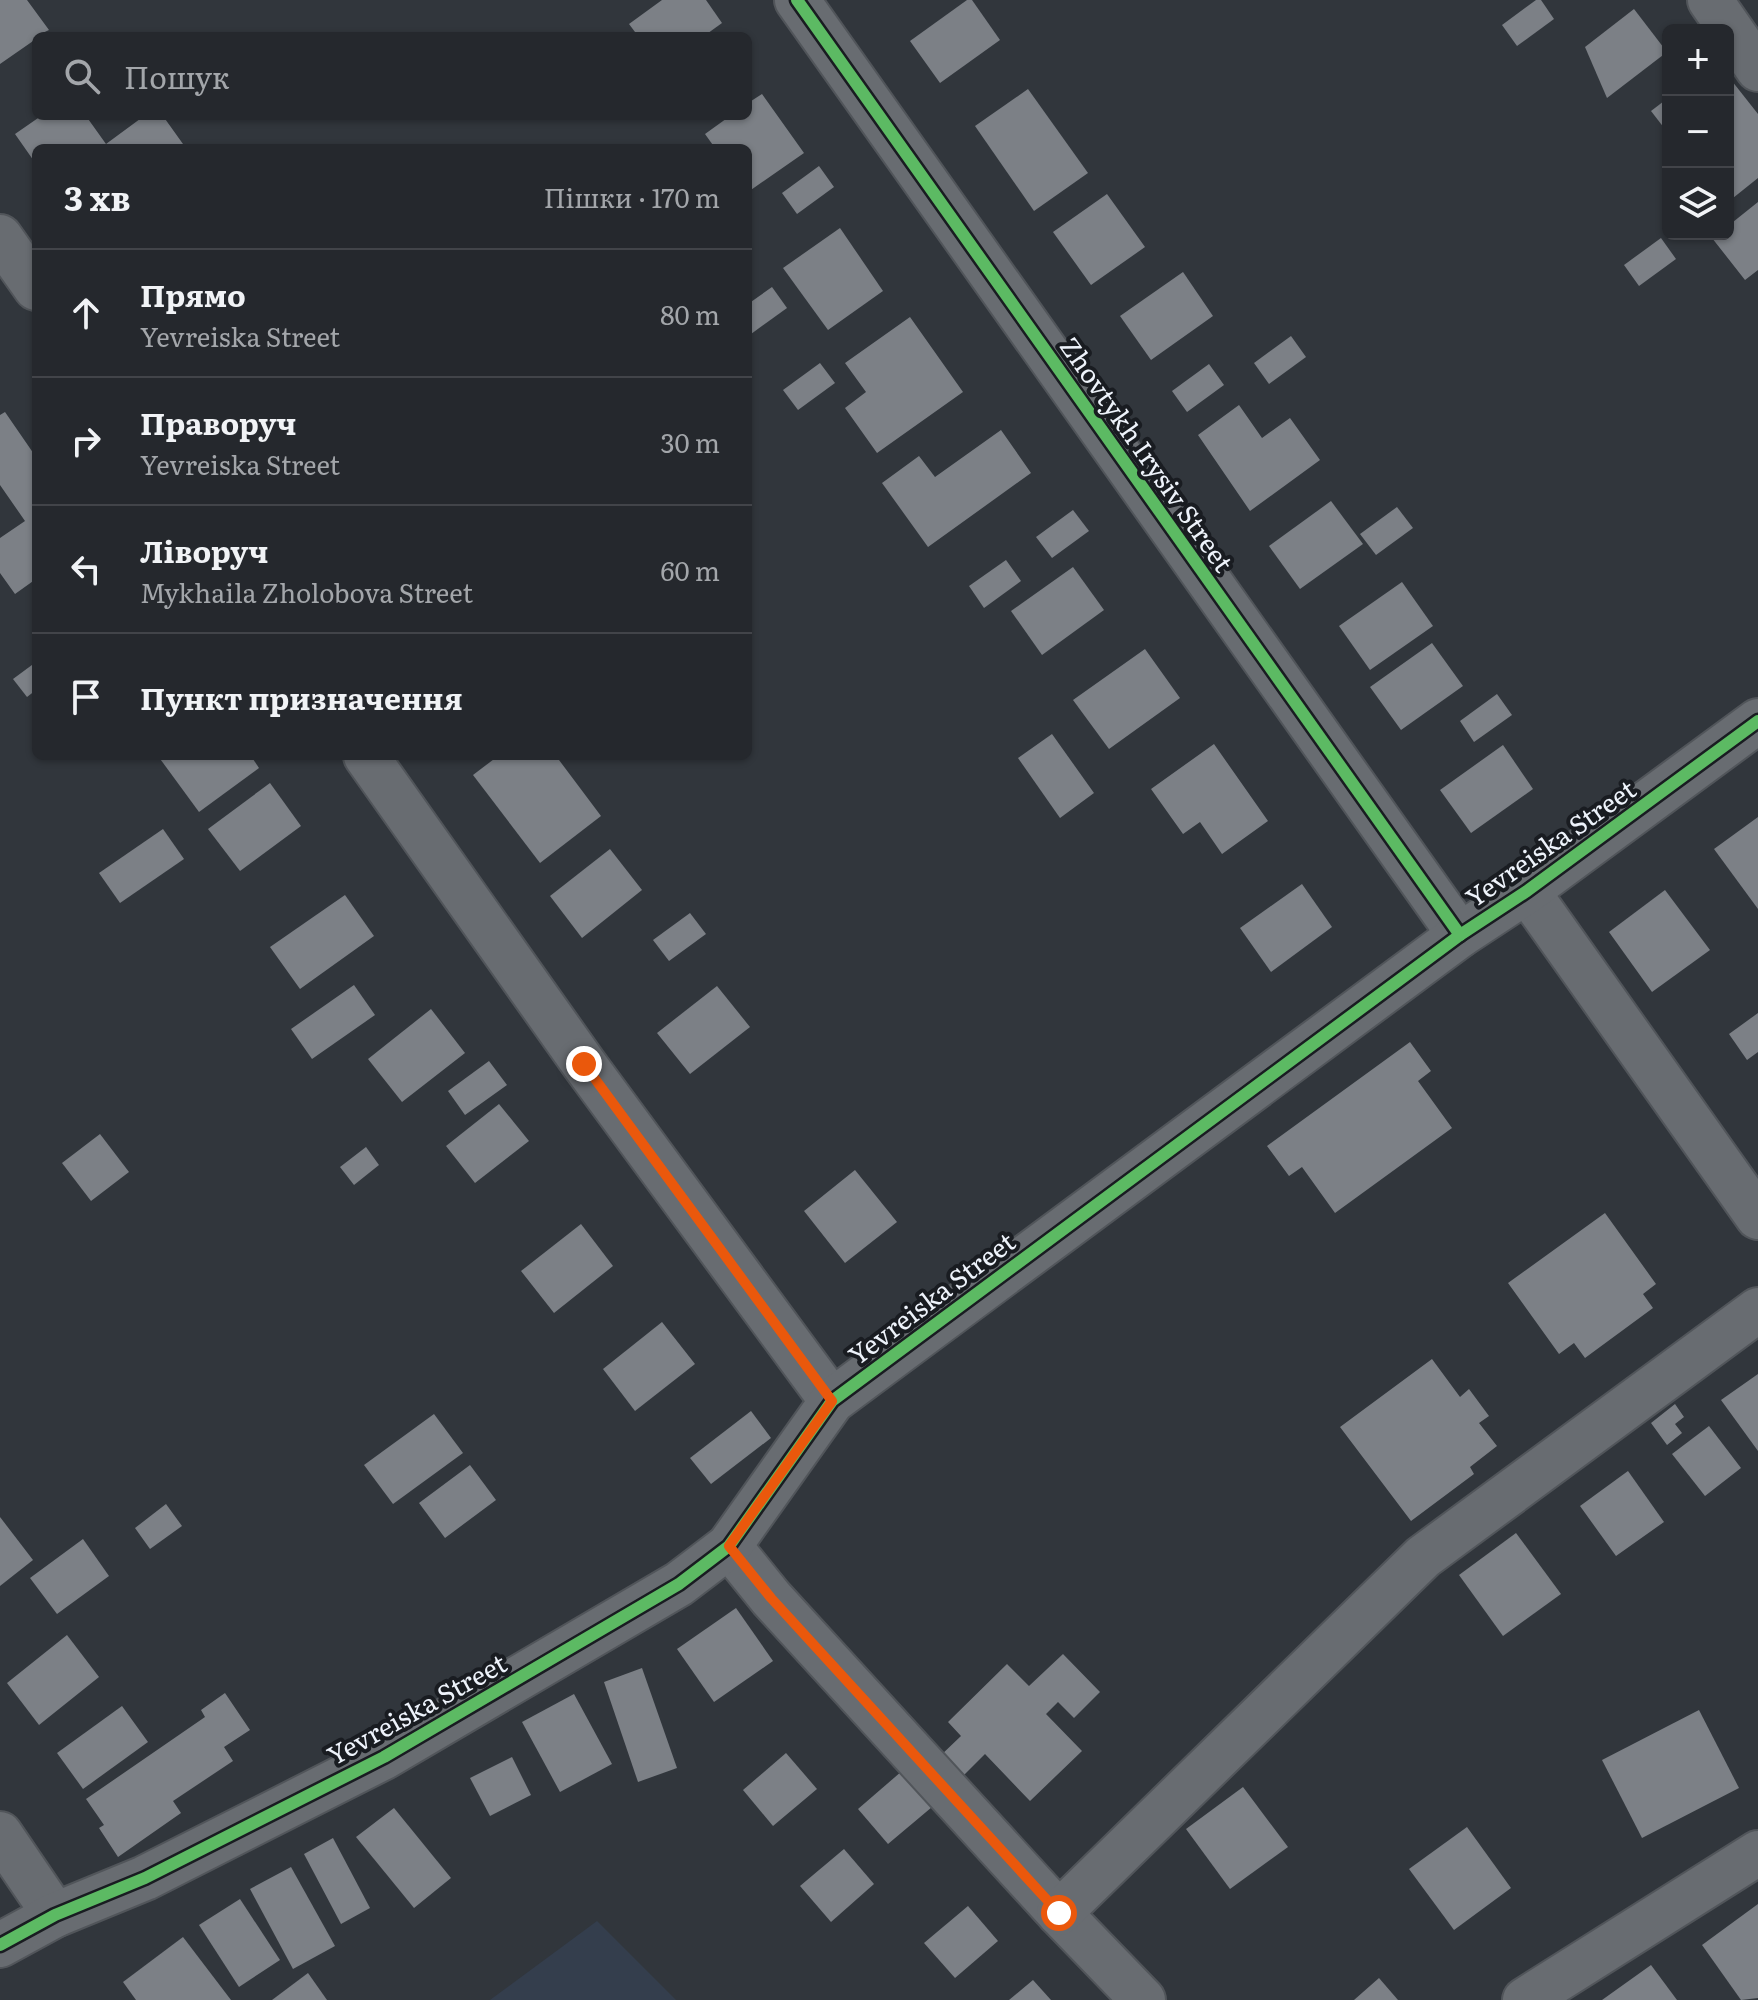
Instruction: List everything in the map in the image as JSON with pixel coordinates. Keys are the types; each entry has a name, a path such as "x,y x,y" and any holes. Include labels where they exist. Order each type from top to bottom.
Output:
{"street":[{"name":"Zhovtykh Irysiv Street","path":"797,0 1460,935"},
{"path":"1710,0 1758,69"},
{"path":"0,237 32,282"},
{"name":"Yevreiska Street","path":"0,1945 55,1915 145,1878 384,1757 679,1584 729,1546 832,1401 1460,935 1527,891 1758,721"},
{"path":"369,760 584,1064 832,1401"},
{"path":"1527,891 1758,1217"},
{"path":"1059,1913 1423,1557 1758,1310"},
{"path":"729,1546 771,1598 1059,1913 1143,2000"},
{"path":"0,1834 55,1915"},
{"path":"1525,2000 1758,1853"}],"shaded area":[{"path":"597,1921 676,2000 490,2000"}],"building":[{"path":"0,0 27,0 49,30 32,32 32,42 0,64"},
{"path":"662,0 706,0 722,23 710,32 635,32 629,24"},
{"path":"967,0 972,0 1000,40 940,83 910,41"},
{"path":"1536,0 1541,0 1554,19 1517,46 1502,25"},
{"path":"1634,9 1662,45 1662,56 1607,98 1585,47"},
{"path":"1734,84 1758,114 1758,178 1734,197"},
{"path":"1028,89 1088,173 1034,211 975,126"},
{"path":"762,94 804,153 752,189 752,144 712,144 705,134 724,120 752,120 752,100"},
{"path":"1662,103 1662,125 1651,111"},
{"path":"35,120 89,120 106,144 32,144 32,158 15,134"},
{"path":"139,120 166,120 183,144 106,144"},
{"path":"819,166 834,187 797,214 782,193"},
{"path":"1107,194 1145,247 1091,285 1053,232"},
{"path":"1758,202 1758,270 1745,280 1714,240 1734,240 1734,221"},
{"path":"840,228 883,291 828,330 783,268"},
{"path":"1661,238 1676,259 1639,286 1624,265"},
{"path":"1183,272 1213,316 1151,360 1120,316"},
{"path":"772,287 787,308 752,333 752,301"},
{"path":"910,317 963,392 877,453 845,408 866,392 845,363"},
{"path":"1291,336 1306,357 1269,384 1254,363"},
{"path":"820,363 835,383 798,410 783,390"},
{"path":"1209,364 1224,385 1187,412 1172,391"},
{"path":"1239,405 1262,438 1290,418 1320,460 1250,511 1198,435"},
{"path":"5,412 32,451 32,582 15,594 0,573 0,538 25,521 0,485 0,415"},
{"path":"1001,430 1031,473 928,547 882,483 919,456 935,477"},
{"path":"1331,501 1363,544 1300,589 1269,546"},
{"path":"1397,507 1413,528 1376,555 1360,534"},
{"path":"1073,510 1089,531 1052,558 1036,537"},
{"path":"1006,560 1021,581 984,608 969,586"},
{"path":"1073,567 1104,610 1042,655 1011,611"},
{"path":"1402,582 1433,626 1370,670 1339,626"},
{"path":"1432,643 1463,686 1401,730 1370,687"},
{"path":"1145,649 1180,698 1109,749 1073,700"},
{"path":"32,665 32,693 27,697 13,679"},
{"path":"1497,694 1512,715 1474,742 1460,721"},
{"path":"1052,734 1094,793 1060,818 1018,758"},
{"path":"1214,744 1268,821 1222,854 1200,822 1183,834 1151,789"},
{"path":"1503,745 1533,789 1471,833 1440,790"},
{"path":"161,760 254,760 259,768 199,812"},
{"path":"493,760 559,760 601,816 540,863 473,775"},
{"path":"270,783 301,826 240,871 208,829"},
{"path":"1758,817 1758,909 1714,849"},
{"path":"163,829 184,859 120,903 99,873"},
{"path":"610,849 642,890 582,938 550,896"},
{"path":"1302,884 1332,927 1271,972 1240,928"},
{"path":"1665,890 1710,950 1652,992 1609,932"},
{"path":"345,895 374,936 300,989 270,947"},
{"path":"690,913 706,934 669,961 653,940"},
{"path":"354,985 375,1015 312,1059 291,1029"},
{"path":"717,986 750,1027 690,1074 657,1033"},
{"path":"431,1009 465,1053 402,1102 368,1059"},
{"path":"1758,1013 1758,1052 1747,1060 1729,1034"},
{"path":"1410,1042 1431,1071 1418,1081 1452,1128 1335,1213 1302,1167 1289,1176 1267,1146"},
{"path":"489,1061 507,1085 465,1115 448,1091"},
{"path":"499,1104 529,1141 475,1183 446,1146"},
{"path":"100,1134 129,1172 91,1201 62,1163"},
{"path":"366,1147 379,1165 354,1185 340,1167"},
{"path":"855,1170 897,1222 845,1263 804,1211"},
{"path":"1605,1213 1656,1284 1643,1294 1653,1308 1585,1358 1574,1343 1559,1354 1508,1283"},
{"path":"581,1224 613,1266 554,1313 521,1271"},
{"path":"662,1322 695,1364 635,1411 603,1369"},
{"path":"1432,1359 1460,1397 1469,1389 1489,1416 1479,1423 1497,1446 1470,1467 1474,1474 1411,1521 1340,1427"},
{"path":"1758,1374 1758,1451 1721,1400"},
{"path":"1675,1404 1684,1417 1675,1424 1682,1433 1667,1445 1651,1423"},
{"path":"751,1411 771,1438 711,1484 690,1458"},
{"path":"434,1414 463,1453 393,1504 364,1465"},
{"path":"1709,1426 1741,1468 1705,1496 1672,1454"},
{"path":"470,1465 496,1500 445,1538 419,1503"},
{"path":"1628,1471 1664,1522 1616,1556 1580,1506"},
{"path":"166,1504 182,1526 150,1549 135,1528"},
{"path":"0,1517 33,1560 0,1586"},
{"path":"1516,1533 1561,1594 1503,1636 1459,1575"},
{"path":"83,1539 109,1576 57,1614 30,1578"},
{"path":"736,1608 773,1661 714,1702 677,1649"},
{"path":"67,1635 99,1677 39,1725 7,1683"},
{"path":"1063,1654 1100,1692 1074,1718 1058,1702 1046,1714 1082,1751 1030,1801 985,1754 959,1780 938,1758 961,1736 948,1722 1007,1664 1029,1686"},
{"path":"642,1668 677,1768 638,1782 604,1682"},
{"path":"225,1693 250,1730 224,1747 233,1761 173,1801 181,1813 118,1857 99,1828 104,1825 86,1799 205,1717 201,1710"},
{"path":"574,1694 612,1764 560,1792 522,1722"},
{"path":"122,1706 148,1742 83,1789 57,1753"},
{"path":"1699,1710 1739,1788 1642,1838 1602,1760"},
{"path":"786,1753 817,1789 773,1826 743,1790"},
{"path":"512,1757 531,1795 490,1816 470,1778"},
{"path":"902,1771 932,1807 888,1844 858,1809"},
{"path":"1243,1787 1288,1847 1230,1889 1186,1829"},
{"path":"394,1808 451,1878 414,1908 356,1837"},
{"path":"1467,1827 1511,1888 1454,1930 1409,1869"},
{"path":"333,1838 370,1908 341,1924 304,1854"},
{"path":"844,1849 874,1884 831,1922 800,1886"},
{"path":"291,1867 335,1946 293,1969 250,1889"},
{"path":"240,1899 280,1960 239,1987 199,1925"},
{"path":"1758,1904 1758,1998 1741,2000 1702,1945"},
{"path":"968,1906 998,1941 955,1978 924,1943"},
{"path":"183,1937 231,2000 136,2000 123,1982"},
{"path":"1651,1965 1677,2000 1602,2000"},
{"path":"308,1973 327,2000 272,2000"},
{"path":"1379,1978 1398,2000 1354,2000"},
{"path":"1033,1980 1051,2000 1009,2000"}],"cycle path":[{"path":"797,0 1460,935"},
{"path":"0,1945 55,1915 145,1878 384,1757 679,1584 729,1546 832,1401 1460,935 1527,891 1758,721"}],"route":[{"path":"584,1064 832,1401 729,1546 771,1598 1059,1913"}]}
